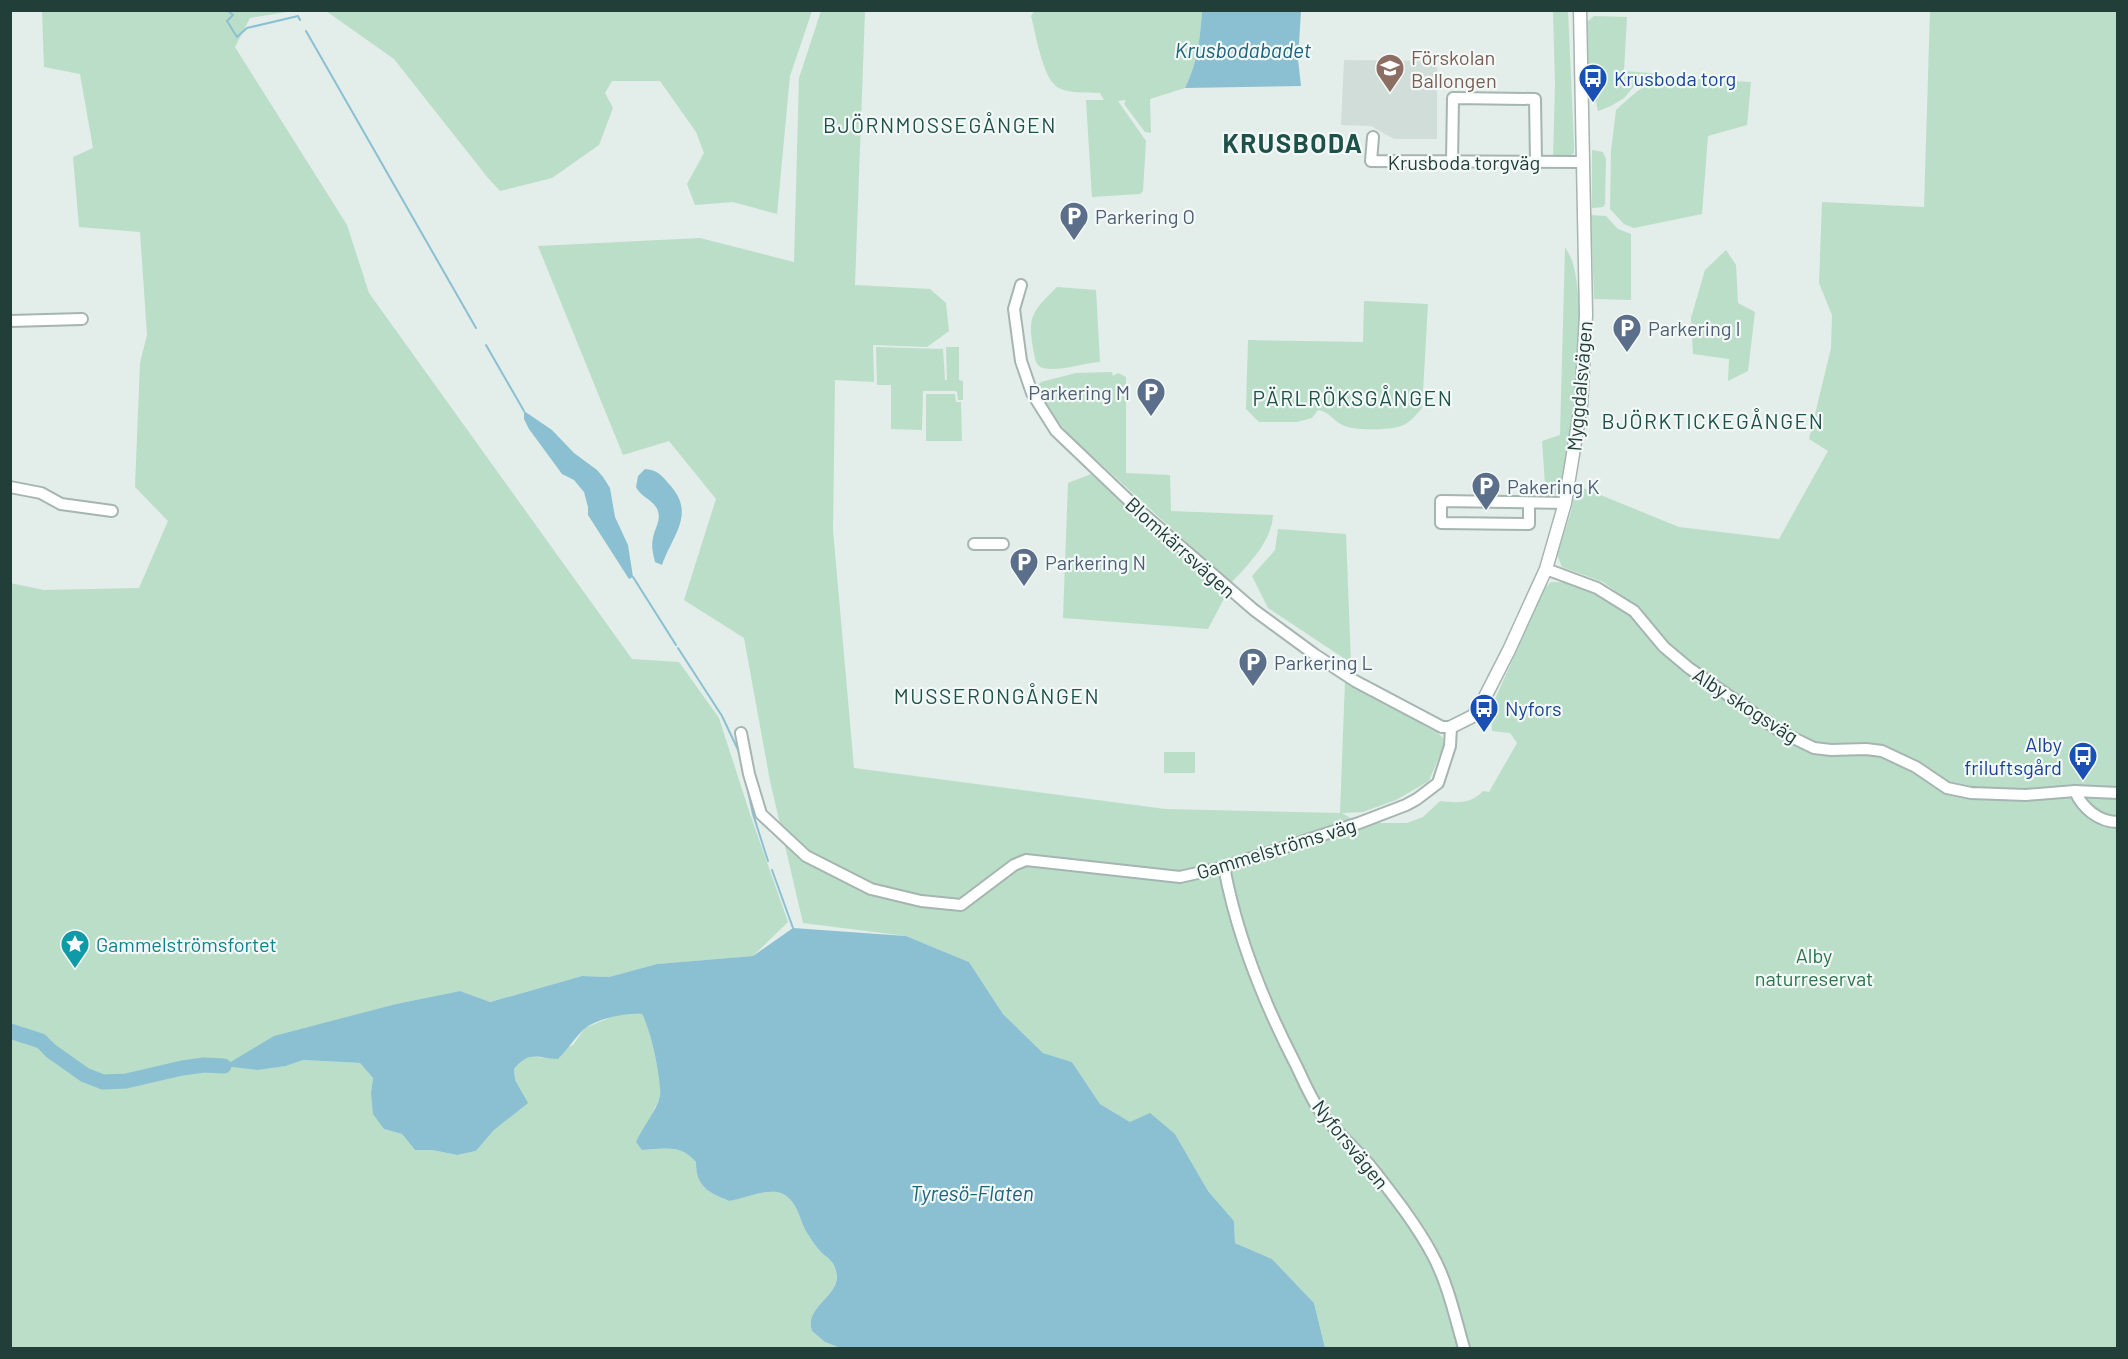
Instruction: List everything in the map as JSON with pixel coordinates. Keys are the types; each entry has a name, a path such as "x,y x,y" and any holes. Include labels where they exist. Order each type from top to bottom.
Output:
{"street":[{"name":"Myggdalsvägen","path":"1451,727 1473,716 1482,703 1546,569 1565,504 1581,405 1586,315 1581,162 1580,10"},
{"path":"1452,162 1453,98 1534,99 1536,162"},
{"name":"Krusboda torgväg","path":"1373,137 1371,161 1581,162"},
{"name":"Blomkärrsvägen","path":"1021,285 1014,309 1021,361 1032,393 1044,414 1070,446 1150,520 1254,610 1355,681 1442,727 1451,727"},
{"path":"10,321 82,319"},
{"path":"10,487 41,493 61,504 112,511"},
{"path":"1529,503 1529,524 1441,523 1441,501 1529,503 1565,504"},
{"path":"974,544 1003,544"},
{"name":"Alby skogsväg","path":"1546,569 1597,588 1634,612 1664,646 1689,668 1781,732 1814,748 1882,751 1916,767 1947,788 1971,793 2026,795 2075,791 2118,793"},
{"name":"Gammelströms väg","path":"741,733 749,774 761,814 806,856 871,889 921,901 961,905 1014,865 1026,860 1180,877 1224,867 1359,823 1406,805 1438,783 1450,746 1451,727"},
{"path":"2075,791 2080,803 2088,810 2108,821 2118,822"},
{"name":"Nyforsvägen","path":"1224,867 1248,958 1261,994 1287,1048 1319,1111 1371,1167 1432,1254 1446,1288 1464,1348"}],"shaded area":[{"name":"Förskolan Ballongen","path":"1344,60 1437,61 1437,139 1394,139 1371,126 1341,125"}],"green space":[{"path":"1035,10 1202,11 1198,50 1193,69 1185,88 1150,99 1151,133 1145,132 1124,104 1126,100 1118,101 1146,141 1143,191 1140,194 1092,197 1086,100 1104,100 1100,93 1067,91 1052,82 1037,43 1031,16"},
{"path":"42,11 293,11 250,18 235,47 347,225 369,293 632,659 679,662 719,718 788,922 753,956 657,964 609,977 582,976 489,1002 460,991 396,1004 348,1017 234,1066 258,1070 286,1066 303,1060 360,1063 373,1078 371,1093 384,1129 402,1134 415,1150 432,1150 457,1155 476,1151 494,1130 527,1103 515,1080 514,1069 520,1062 531,1055 542,1058 573,1045 585,1028 614,1016 642,1014 647,1023 660,1077 660,1098 654,1109 643,1150 672,1149 684,1152 696,1162 698,1177 705,1188 728,1201 756,1194 777,1192 792,1202 804,1228 821,1252 834,1264 836,1273 836,1283 833,1289 812,1317 812,1331 825,1342 840,1348 11,1348 10,583 44,590 139,588 168,521 135,487 140,363 147,335 140,232 79,227 73,157 93,148 80,74 44,67"},
{"path":"326,11 812,11 790,76 777,214 733,202 695,205 687,184 704,153 696,132 660,81 612,81 605,93 613,108 599,145 552,178 500,191 394,59"},
{"name":"Alby naturreservat","path":"821,11 865,11 855,285 930,289 946,303 949,331 927,347 873,345 874,382 835,380 833,530 854,768 1165,809 1340,813 1345,681 1438,733 1443,738 1444,745 1429,781 1396,800 1363,812 1342,813 1359,823 1407,823 1423,817 1440,801 1463,802 1483,791 1489,792 1517,743 1510,733 1492,731 1491,708 1545,588 1551,582 1570,583 1597,593 1636,619 1671,649 1639,608 1603,582 1562,567 1557,555 1571,512 1576,485 1679,527 1779,539 1828,451 1809,439 1831,348 1832,315 1819,283 1822,202 1924,207 1930,11 2117,11 2117,1348 1325,1348 1314,1303 1272,1259 1235,1243 1234,1221 1208,1191 1175,1134 1130,1122 1100,1104 1072,1062 1043,1053 1003,1014 969,962 906,936 803,923 770,781 744,638 684,600 716,499 669,441 623,455 538,246 700,238 794,262 799,78"},
{"path":"1553,11 1568,11 1574,153 1567,158 1553,161 1555,85"},
{"path":"1594,16 1627,17 1624,71 1662,74 1643,80 1635,85 1624,98 1598,111 1595,97 1590,96 1587,73 1586,23"},
{"path":"1674,78 1751,82 1747,125 1708,136 1702,214 1634,228 1624,224 1610,209 1611,151 1616,110 1648,85"},
{"path":"1592,150 1603,152 1606,159 1605,204 1603,207 1592,208"},
{"path":"1591,215 1606,216 1618,229 1631,234 1631,300 1594,299"},
{"path":"1565,247 1572,262 1578,288 1580,316 1577,379 1569,441 1558,494 1546,497 1542,441 1560,435"},
{"path":"1726,250 1736,265 1738,303 1755,312 1748,371 1728,381 1729,359 1693,354 1691,318 1705,270"},
{"path":"1057,287 1096,290 1100,362 1057,369 1043,368 1037,364 1031,323 1041,303"},
{"path":"1364,301 1428,304 1422,408 1404,425 1381,429 1350,428 1318,410 1312,418 1297,422 1259,422 1246,409 1248,340 1363,342"},
{"path":"876,347 943,349 945,380 947,380 946,347 959,347 959,380 963,381 963,400 958,400 955,391 923,391 922,430 891,429 891,385 877,385"},
{"path":"1112,372 1113,376 1118,373 1126,377 1126,473 1170,475 1171,511 1273,515 1272,525 1264,543 1231,583 1066,431 1043,401 1038,385 1041,382 1076,373"},
{"path":"926,394 955,394 956,402 961,402 962,441 926,441"},
{"path":"1091,474 1227,593 1208,629 1063,618 1068,483"},
{"path":"1278,529 1346,534 1351,663 1268,608 1252,576 1275,550"},
{"path":"1164,752 1195,752 1195,773 1164,773"}],"water":[{"name":"Krusbodabadet","path":"1202,11 1301,11 1298,59 1301,86 1185,88 1196,59"},
{"path":"524,411 552,430 574,453 603,477 610,488 615,517 628,545 633,577 629,579 588,515 584,492 574,480 562,474 529,429 524,419"},
{"path":"645,469 655,471 663,477 677,494 681,504 680,524 662,565 655,562 652,547 659,519 658,511 636,487 638,476"},
{"name":"Tyresö-Flaten","path":"793,928 906,936 969,962 1003,1014 1043,1053 1072,1062 1100,1104 1130,1122 1150,1113 1175,1134 1208,1191 1234,1221 1235,1243 1272,1259 1314,1303 1325,1348 840,1348 825,1342 812,1331 812,1317 833,1289 837,1278 836,1271 830,1259 819,1250 807,1233 792,1202 777,1192 756,1194 729,1201 705,1188 698,1177 696,1162 684,1152 672,1149 642,1150 636,1142 660,1096 655,1054 642,1014 611,1017 588,1026 558,1059 534,1056 525,1059 514,1069 515,1080 528,1103 494,1130 476,1151 457,1155 432,1150 415,1150 402,1134 384,1129 373,1114 371,1093 373,1078 360,1063 303,1060 286,1066 258,1070 224,1066 274,1036 396,1004 460,991 490,1002 582,976 609,977 657,964 753,956"}],"waterway":[{"path":"227,10 233,15 227,21 237,37 247,28 298,16 300,20"},
{"path":"306,31 476,328"},
{"path":"486,345 524,411"},
{"path":"633,577 676,645"},
{"path":"678,648 722,716 740,754 753,814 768,861"},
{"path":"772,870 793,928"},
{"path":"10,1031 41,1041 85,1075 103,1082 126,1081 204,1065 224,1066"}],"place":[{"name":"Förskolan Ballongen","path":"1390,94"},
{"name":"Krusboda torg","path":"1593,104"},
{"name":"Parkering O","path":"1074,242"},
{"name":"Parkering I","path":"1627,354"},
{"name":"Parkering M","path":"1151,418"},
{"name":"Pakering K","path":"1486,512"},
{"name":"Parkering N","path":"1024,588"},
{"name":"Parkering L","path":"1253,688"},
{"name":"Nyfors","path":"1484,734"},
{"name":"Alby friluftsgård","path":"2083,782"},
{"name":"Gammelströmsfortet","path":"75,970"}],"district":[{"name":"BJÖRNMOSSEGÅNGEN","path":"940,124"},
{"name":"KRUSBODA","path":"1293,142"},
{"name":"PÄRLRÖKSGÅNGEN","path":"1353,397"},
{"name":"BJÖRKTICKEGÅNGEN","path":"1713,420"},
{"name":"MUSSERONGÅNGEN","path":"997,695"}]}
